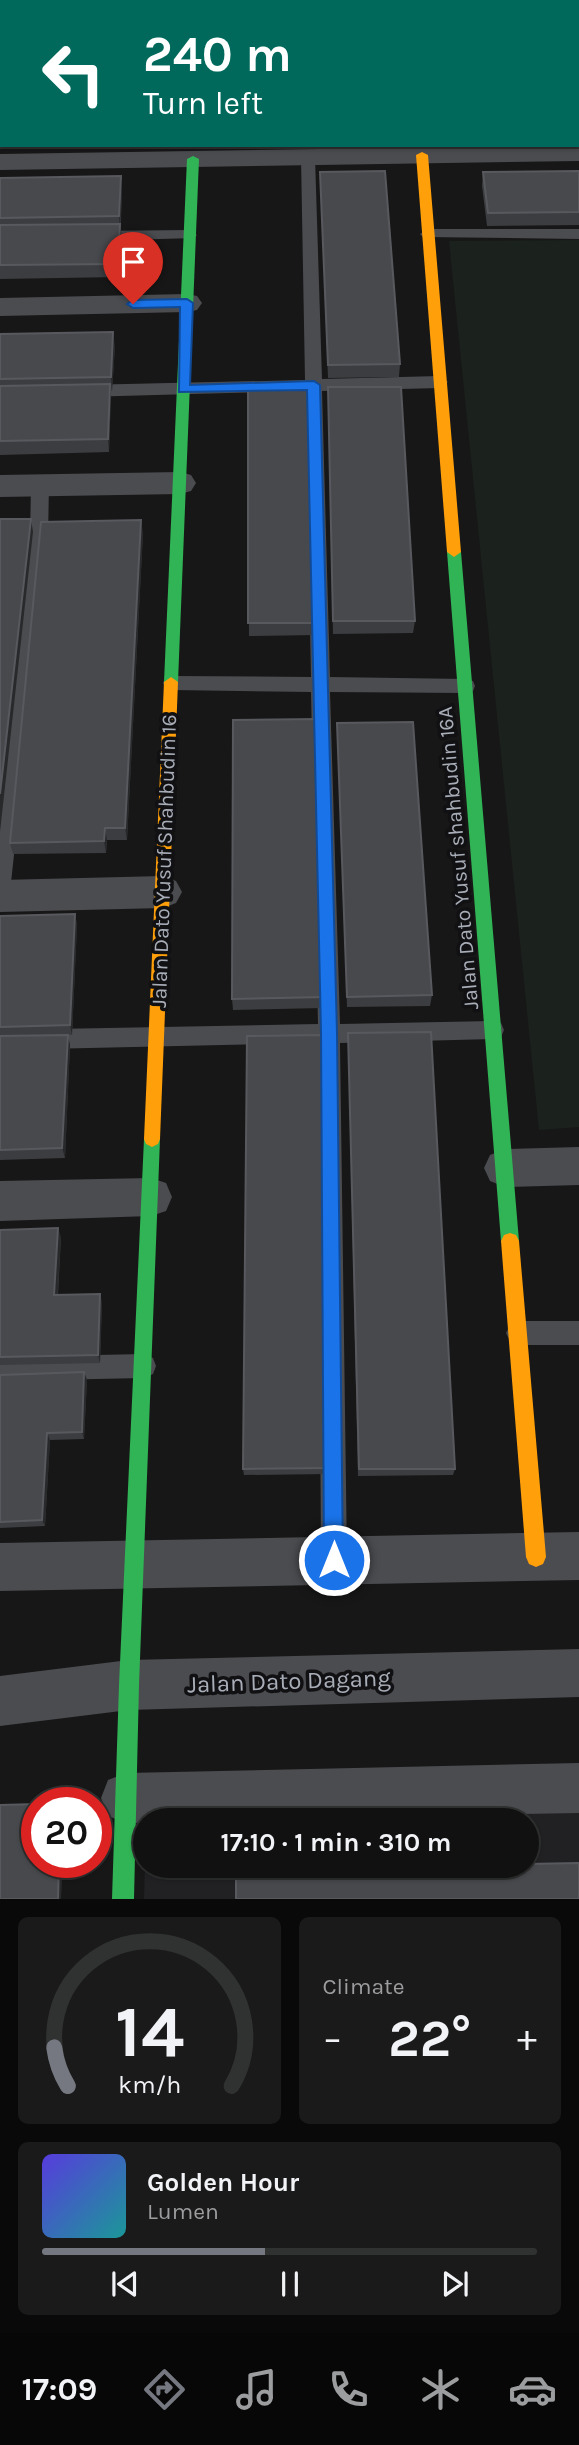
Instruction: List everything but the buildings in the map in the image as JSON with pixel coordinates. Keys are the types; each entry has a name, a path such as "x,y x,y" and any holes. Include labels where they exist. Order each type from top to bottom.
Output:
{"street":[{"path":"0,162 579,153"},
{"name":"Jalan Dato Yusuf shahbudin 16A","path":"422,155 519,1333 558,1557"},
{"name":"Jalan Dato Yusuf Shahbudin 16","path":"123,1899 129,1685 158,1036 192,159"},
{"path":"0,307 187,303"},
{"path":"0,486 180,483"},
{"path":"0,894 163,892"},
{"path":"505,1168 579,1166"},
{"path":"0,1201 151,1197"},
{"path":"0,1567 558,1557"},
{"name":"Jalan Dato Dagang","path":"0,1700 129,1685 579,1673"},
{"path":"126,1798 579,1788"}],"lane":[{"path":"308,157 329,1033 334,1560"},
{"path":"428,234 579,234"},
{"path":"81,236 189,235"},
{"path":"65,392 440,382"},
{"path":"0,894 40,538 40,485"},
{"path":"172,683 466,687"},
{"path":"0,1040 494,1030"},
{"path":"519,1333 579,1334"},
{"path":"0,1369 144,1366"}],"shaded area":[{"path":"579,240 579,1127 539,1130 449,241"},
{"path":"579,1810 579,1899 144,1899 145,1878 539,1878 539,1811"}],"traffic: fast":[{"path":"171,682 193,159"},
{"path":"454,552 510,1241"},
{"path":"123,1899 129,1685 152,1139"}],"traffic: slow":[{"path":"422,155 454,552"},
{"path":"152,1139 171,682"},
{"path":"510,1241 536,1557"}],"route":[{"path":"133,304 187,303 183,389 314,385 329,1033 334,1560"}]}
